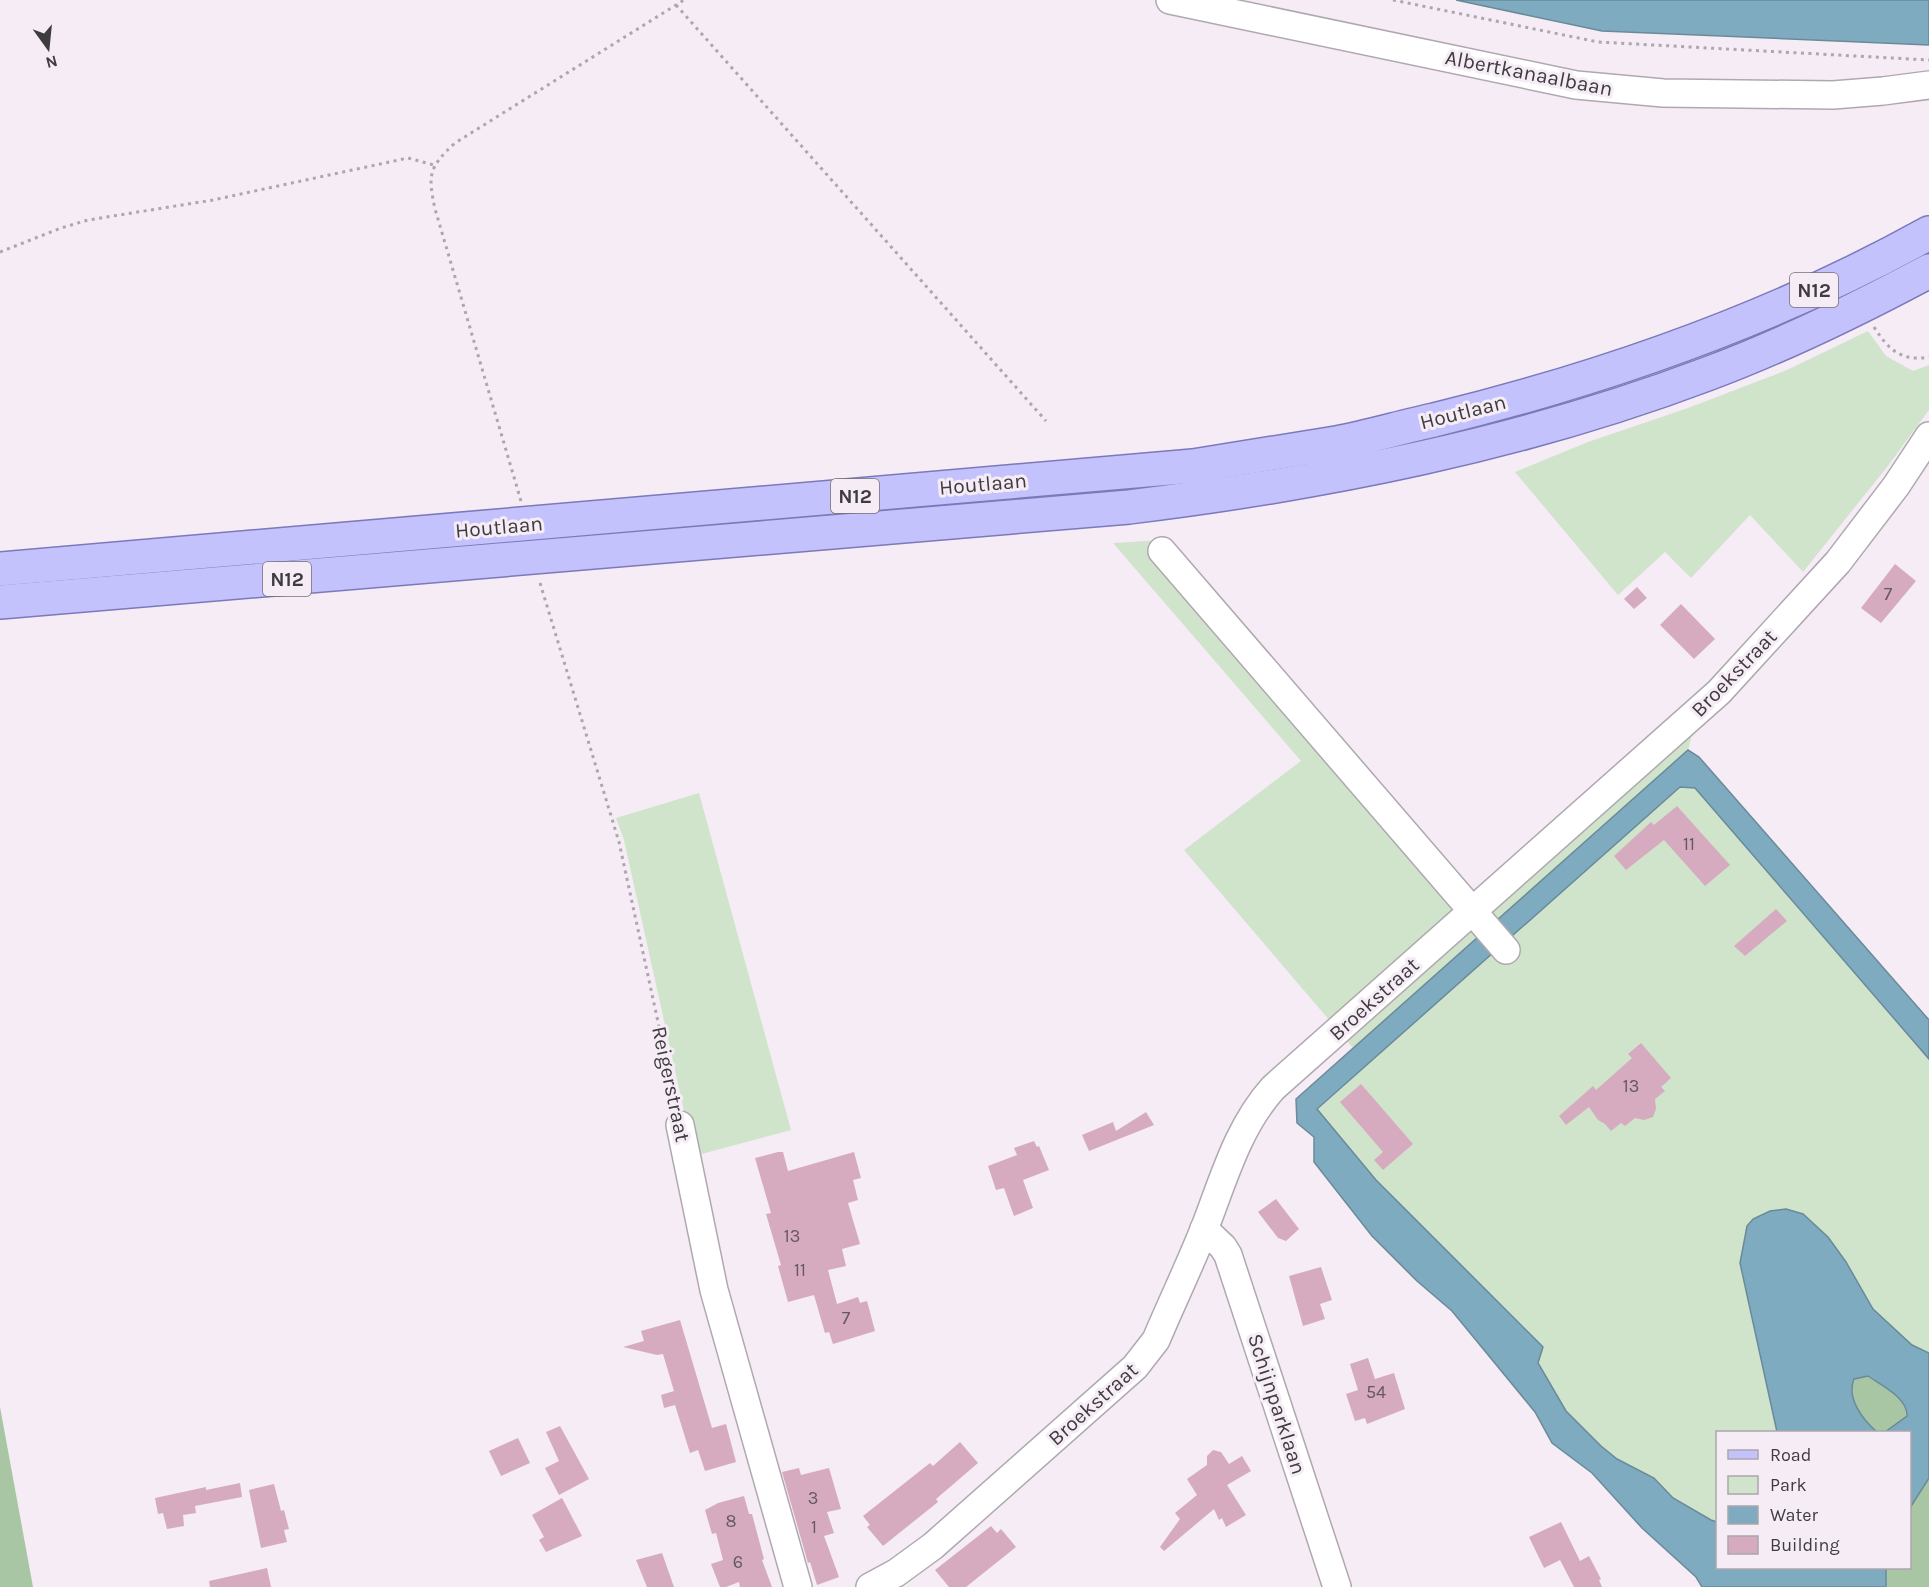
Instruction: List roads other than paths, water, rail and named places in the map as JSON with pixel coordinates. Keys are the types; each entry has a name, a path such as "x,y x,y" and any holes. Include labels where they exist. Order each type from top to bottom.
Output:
{"main road":[{"name":"Houtlaan","path":"0,569 1193,466 1338,442 1504,402 1589,377 1696,340 1768,312 1929,233"},
{"name":"Houtlaan","path":"0,602 1129,507 1199,499 1345,475 1512,435 1599,411 1708,374 1796,336 1929,271"}],"street":[{"name":"Albertkanaalbaan","path":"1170,0 1576,85 1620,90 1833,95 1929,85"},
{"name":"Broekstraat","path":"870,1587 896,1573 933,1546 1141,1360 1156,1340 1204,1229 1239,1139 1256,1107 1273,1088 1477,919 1719,692 1838,562 1896,486 1929,436"},
{"path":"1162,551 1506,951"},
{"name":"Reigerstraat","path":"680,1125 714,1290 798,1587"},
{"name":"Schijnparklaan","path":"1204,1229 1223,1246 1228,1255 1337,1587"}],"water":[{"path":"1456,0 1929,0 1929,45 1602,31"},
{"path":"1688,750 1699,757 1929,1020 1929,1059 1695,788 1680,787 1317,1109 1376,1180 1543,1347 1538,1363 1566,1411 1617,1459 1654,1478 1673,1498 1716,1522 1716,1569 1886,1569 1886,1587 1702,1587 1696,1577 1642,1528 1592,1473 1552,1443 1535,1412 1452,1311 1417,1281 1372,1236 1314,1162 1314,1137 1297,1123 1296,1099"},
{"path":"1786,1209 1803,1214 1828,1237 1846,1262 1873,1309 1912,1345 1929,1353 1929,1478 1911,1506 1911,1431 1886,1431 1907,1416 1906,1409 1899,1398 1868,1376 1854,1379 1852,1394 1861,1415 1876,1431 1777,1431 1740,1263 1747,1226 1753,1219 1770,1211"}]}
